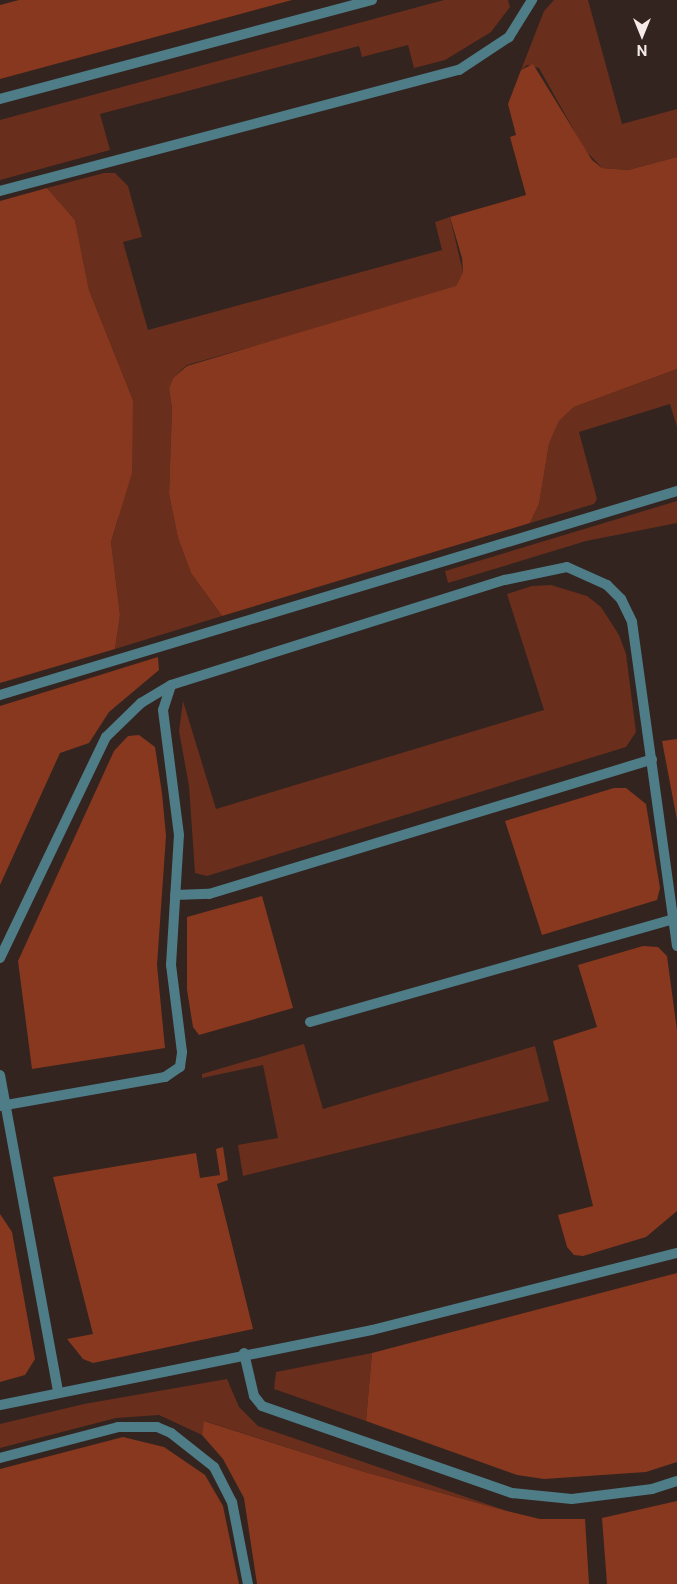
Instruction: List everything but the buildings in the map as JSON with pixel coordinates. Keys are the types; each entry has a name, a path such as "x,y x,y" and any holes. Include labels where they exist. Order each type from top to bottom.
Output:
{"lane":[{"path":"0,99 372,0"},
{"path":"0,191 459,70 509,37 532,0"},
{"path":"0,696 677,491"},
{"path":"0,958 106,736 141,704 171,685 505,580 567,567 607,586 621,599 632,622 675,919 677,946"},
{"path":"3,1105 165,1077 180,1067 182,1052 171,965 180,835 163,710 171,685"},
{"path":"175,895 210,894 652,759"},
{"path":"310,1022 675,919"},
{"path":"0,1075 3,1105 58,1391"},
{"path":"0,1405 58,1391 244,1353 372,1330 677,1253"},
{"path":"244,1353 254,1396 262,1406 512,1493 572,1499 652,1489 677,1481"},
{"path":"0,1458 118,1427 157,1427 171,1434 214,1466 232,1502 248,1584"}],"shaded area":[{"path":"19,0 292,0 0,79 0,5"},
{"path":"444,0 508,0 510,7 491,32 445,60 414,68 408,45 362,57 359,46 100,114 110,150 0,180 0,120"},
{"path":"554,0 588,0 622,124 677,109 677,157 628,170 602,168 585,150 539,68 527,65 521,70 544,11"},
{"path":"533,64 592,160 602,168 628,170 677,157 677,369 574,407 559,421 549,444 539,504 530,523 222,616 191,573 178,538 169,494 172,408 169,388 173,378 187,366 456,286 463,272 462,258 450,217 526,195 510,137 516,135 508,104 521,70"},
{"path":"104,173 115,173 128,186 142,237 123,242 148,330 442,250 435,222 450,217 463,272 456,286 446,292 187,365 173,378 169,388 172,408 169,494 178,538 191,573 222,616 115,649 120,615 111,542 118,520 133,400 89,290 75,220 47,188"},
{"path":"47,188 75,220 89,290 133,400 132,473 111,542 120,615 115,649 0,683 0,201"},
{"path":"677,369 677,427 670,404 579,432 597,499 594,504 530,523 539,504 549,444 559,421 574,407"},
{"path":"677,501 677,523 586,541 448,583 445,571"},
{"path":"551,585 587,596 601,607 619,635 626,654 636,732 626,747 207,876 195,873 189,786 179,731 183,701 216,809 544,710 507,594 532,586"},
{"path":"158,657 159,670 109,712 89,743 60,753 0,885 0,706"},
{"path":"139,735 155,747 166,836 157,965 165,1048 32,1069 18,961 114,751 128,736"},
{"path":"677,739 677,820 662,741"},
{"path":"614,788 626,788 646,804 660,888 657,900 542,935 505,821"},
{"path":"262,896 293,1008 199,1035 193,1027 187,990 187,917"},
{"path":"643,946 658,947 667,956 677,1030 677,1211 646,1237 583,1256 574,1255 567,1247 558,1215 593,1206 553,1041 597,1027 578,965"},
{"path":"304,1044 323,1109 535,1046 549,1101 243,1176 238,1145 278,1138 263,1065 202,1078 202,1074"},
{"path":"223,1147 228,1180 217,1184 253,1329 93,1363 83,1359 67,1339 93,1334 53,1177 196,1153 200,1178 220,1175 216,1149"},
{"path":"0,1214 12,1232 35,1359 25,1375 0,1382"},
{"path":"677,1273 677,1462 646,1472 544,1479 517,1475 366,1421 372,1353"},
{"path":"372,1353 366,1421 274,1389 276,1372"},
{"path":"227,1379 239,1407 258,1426 507,1511 361,1471 205,1421 202,1435 159,1415 116,1418 0,1448 0,1424 84,1404"},
{"path":"204,1421 361,1471 507,1511 540,1519 585,1519 589,1584 257,1584 244,1498 223,1459 202,1435"},
{"path":"123,1437 164,1447 205,1475 223,1506 239,1584 0,1584 0,1469"},
{"path":"677,1501 677,1584 607,1584 602,1518"}]}
